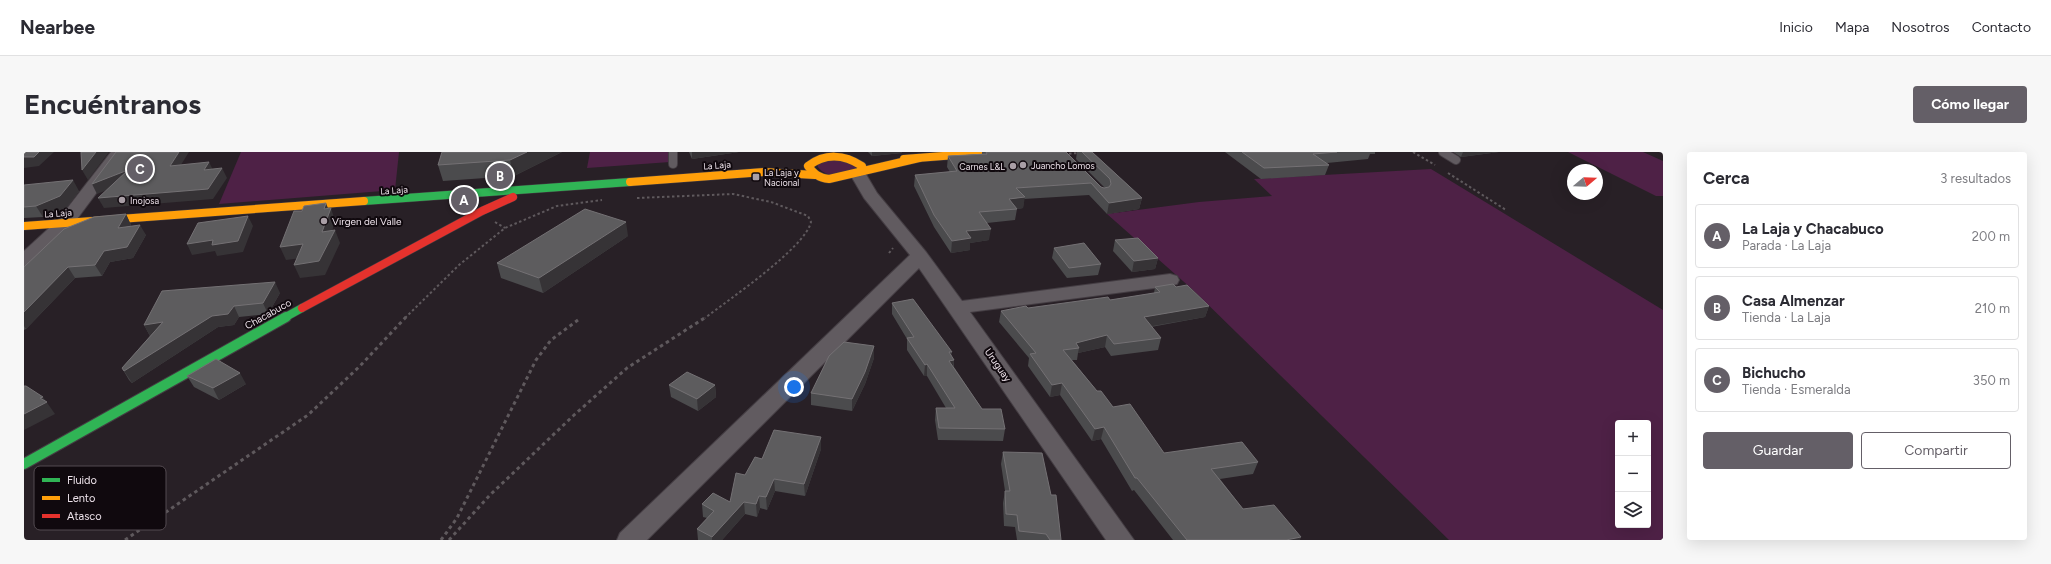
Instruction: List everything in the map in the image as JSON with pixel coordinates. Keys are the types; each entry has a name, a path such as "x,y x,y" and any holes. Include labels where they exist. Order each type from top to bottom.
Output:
{"main road":[{"path":"842,155 871,159 919,158 995,152"},
{"name":"La Laja","path":"764,172 814,158 842,155"},
{"path":"842,155 857,160 862,166 859,173"},
{"path":"814,158 808,166 810,171 822,177"},
{"path":"859,173 874,167 919,158"},
{"name":"La Laja","path":"24,226 764,172 845,178 859,173"},
{"name":"Chacabuco","path":"24,464 339,287 482,211 527,190"}],"street":[{"path":"24,261 65,223 119,152"},
{"name":"Uruguay","path":"859,173 870,195 920,256 1121,540"},
{"name":"Uruguay","path":"822,177 849,185 870,195"},
{"path":"630,540 920,256"},
{"path":"957,308 1170,280"}],"lane":[{"path":"673,152 673,164"},
{"path":"1443,152 1456,160"}],"path":[{"path":"1414,152 1438,167"},
{"path":"1445,171 1506,210"},
{"path":"449,540 490,495 573,416 627,368 704,319 769,268 809,230 811,222 808,216 771,202 733,194 634,198"},
{"path":"166,512 308,415 360,366 433,289 504,228 557,206 603,200"},
{"path":"441,540 457,518 518,393 536,360 551,340 578,320"},
{"path":"125,540 140,530"}],"shaded area":[{"path":"241,152 399,152 395,190 219,204"},
{"path":"590,152 670,152 670,162 587,168"},
{"path":"1568,152 1643,152 1663,161 1663,196 1656,196 1603,170 1603,164 1592,164"},
{"path":"830,160 847,161 858,169 837,175 826,174 818,167 817,164"},
{"path":"1431,169 1663,310 1663,540 1449,540 1192,289 1107,214 1199,202 1272,196 1254,179"}],"building":[{"path":"24,152 39,152 34,157 24,157"},
{"path":"81,152 96,152 82,170"},
{"path":"116,152 179,152 170,166 209,162 204,170 222,168 208,189 98,198 128,170 92,184"},
{"path":"442,152 527,152 510,160 438,165"},
{"path":"986,152 1066,152 1101,187 1109,187 1111,184 1110,179 1082,152 1092,152 1142,198 1109,203 1091,183 1016,188 1025,197 1009,199 1017,209 979,212 991,229 966,231 971,238 952,241 934,215 915,175 957,171 948,156 987,154"},
{"path":"1242,152 1337,152 1313,154 1329,165 1264,168"},
{"path":"73,180 60,196 36,206 24,207 24,185"},
{"path":"326,203 324,209 331,208 322,232 335,230 319,261 294,265 303,244 280,247 294,211 302,211 304,206"},
{"path":"585,209 626,222 539,278 497,263"},
{"path":"126,214 118,228 140,225 127,247 104,251 95,265 68,267 24,312 24,267 64,229 94,217"},
{"path":"248,216 238,241 212,245 213,240 187,244 198,223"},
{"path":"1138,238 1158,258 1134,261 1115,240"},
{"path":"1084,243 1101,264 1069,268 1054,248"},
{"path":"275,282 263,303 234,306 228,314 212,316 124,371 122,368 163,322 144,325 162,291"},
{"path":"1173,284 1176,287 1187,285 1209,306 1144,317 1161,338 1114,344 1107,335 1076,343 1079,348 1063,350 1097,391 1101,391 1113,407 1130,404 1164,453 1242,442 1258,462 1211,469 1243,509 1274,505 1301,537 1286,540 1187,540 1137,478 1135,478 1104,427 1095,429 1062,383 1052,385 1030,354 1036,353 1001,311 1026,306 1028,308 1108,297 1110,300 1160,292 1155,287"},
{"path":"913,299 952,352 949,352 954,360 949,361 982,409 1001,409 1005,429 939,428 936,408 955,408 927,364 925,365 907,338 914,337 892,303"},
{"path":"844,342 874,346 865,372 852,399 811,393 829,356"},
{"path":"216,359 240,373 213,388 187,376"},
{"path":"687,372 715,385 697,399 669,385"},
{"path":"24,386 43,397 40,398 47,402 24,414"},
{"path":"774,430 821,437 804,484 774,479 766,497 759,496 756,504 744,502 712,537 697,529 714,511 702,504 713,493 730,502 736,473 745,475 755,457 762,459"},
{"path":"1003,452 1042,453 1051,495 1056,495 1061,540 1050,540 1046,534 1019,531 1017,515 1006,514 1005,491 1010,491"}],"traffic: fast":[{"path":"364,201 630,182"},
{"path":"24,464 302,308"}],"traffic: slow":[{"path":"904,159 995,152"},
{"path":"860,172 862,166 856,162 835,156 821,158 808,166 814,174 821,178 838,179 873,168 919,158"},
{"path":"630,182 764,172 815,175"},
{"path":"24,226 364,201"}],"traffic: jam":[{"path":"302,308 482,211 513,197"}],"place":[{"name":"Juancho Lomos","path":"1023,165"},
{"name":"Carnes L&L","path":"1013,166"},
{"name":"Bichucho","path":"140,169"},
{"name":"Casa Almenzar","path":"500,176"},
{"name":"La Laja y Nacional","path":"756,177"},
{"name":"Inojosa","path":"122,200"},
{"name":"La Laja y Chacabuco","path":"464,200"},
{"name":"Virgen del Valle","path":"324,221"}]}
